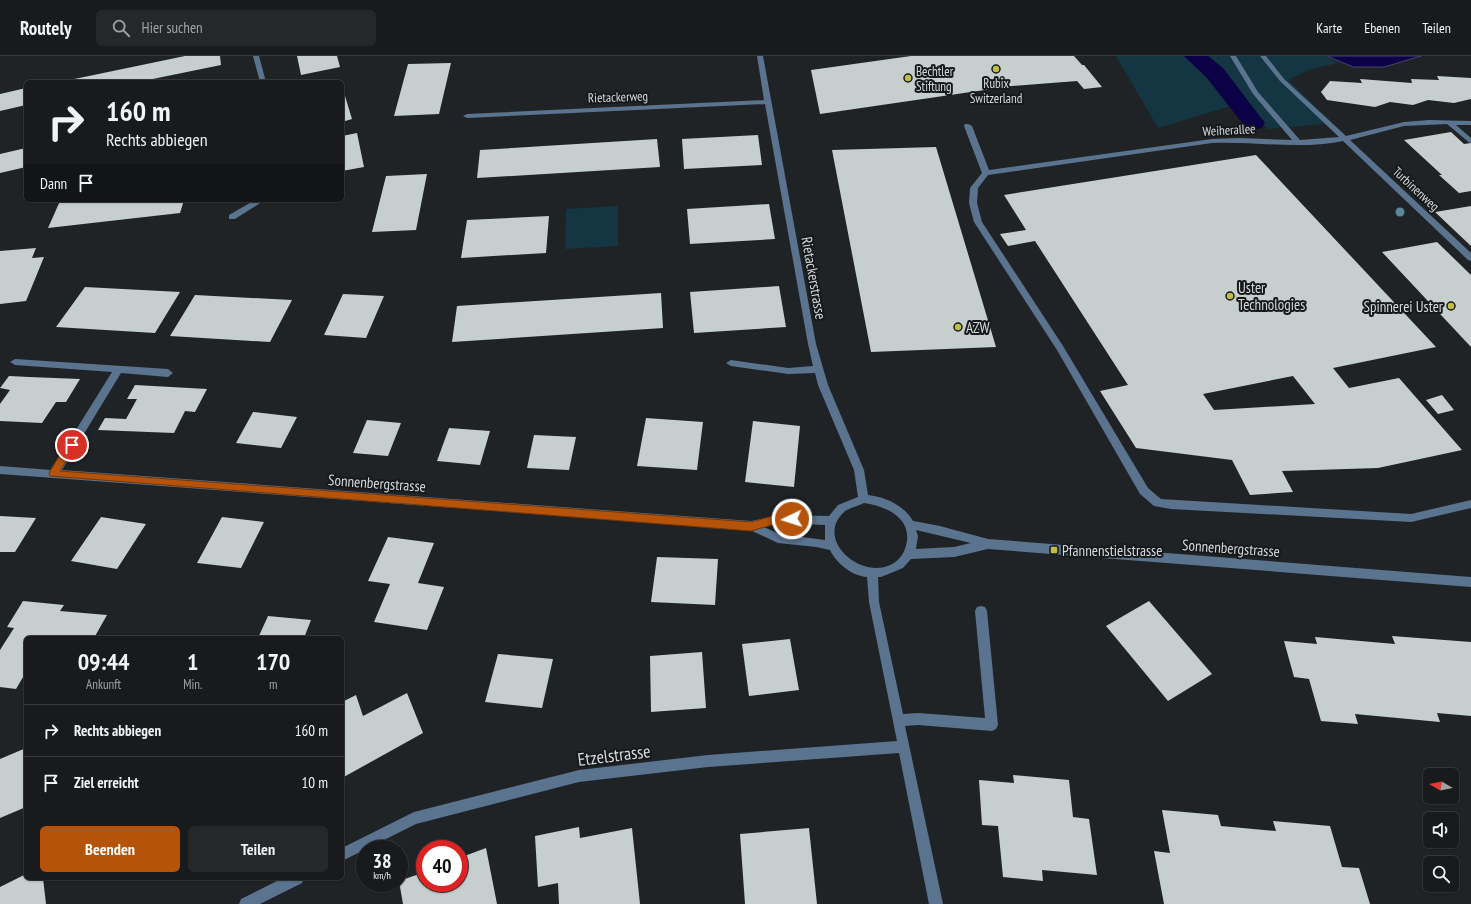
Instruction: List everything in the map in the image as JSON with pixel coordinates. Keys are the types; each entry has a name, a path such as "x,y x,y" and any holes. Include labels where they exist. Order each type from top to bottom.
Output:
{"street":[{"path":"256,56 262,80"},
{"name":"Rietackerstrasse","path":"760,56 812,344 823,385 859,470 863,499"},
{"name":"Weiherallee","path":"1233,56 1255,94 1298,142"},
{"path":"1263,56 1282,80 1343,139"},
{"name":"Rietackerweg","path":"467,116 769,102"},
{"path":"1448,122 1471,142"},
{"name":"Weiherallee","path":"986,173 1234,139 1319,142 1343,139 1404,124 1448,122 1471,123"},
{"path":"968,126 986,173 974,188 973,203 978,222 1060,348 1144,490 1158,503 1171,505 1411,518 1471,504"},
{"name":"Turbinenweg","path":"1343,139 1471,258"},
{"path":"232,217 258,202"},
{"path":"15,362 168,373"},
{"path":"731,363 788,371 819,369"},
{"path":"54,474 119,369"},
{"name":"Sonnenbergstrasse","path":"0,470 751,526 779,519 831,521"},
{"path":"863,499 886,503 896,508 910,525 913,540 909,554 900,564 887,571 872,573 855,569 841,560 832,546 829,534 831,521 838,510 849,503 863,499"},
{"name":"Sonnenbergstrasse","path":"910,525 929,527 988,544 1471,582"},
{"name":"Sonnenbergstrasse","path":"751,526 778,538 816,542 832,546"},
{"name":"Sonnenbergstrasse","path":"909,554 954,552 988,544"},
{"path":"872,573 874,602 936,904"},
{"path":"898,720 918,719 992,725 981,611"},
{"name":"Etzelstrasse","path":"344,854 414,818 578,776 708,761 903,747"},
{"path":"246,904 293,880"}],"shaded area":[{"path":"1116,56 1326,56 1338,63 1311,69 1288,80 1333,123 1268,129 1244,102 1158,128"},
{"path":"1327,56 1421,56 1384,67 1353,67"},
{"path":"618,206 618,246 565,249 566,209"}],"building":[{"path":"185,56 220,56 221,65 148,80 70,80"},
{"path":"297,56 337,56 340,67 301,75"},
{"name":"Bechtler Stiftung","path":"911,56 1074,56 1082,65 1084,65 1102,87 1084,89 1077,81 1012,86 820,114 811,70"},
{"path":"451,63 439,114 394,116 408,64"},
{"path":"1437,76 1471,78 1471,99 1454,103 1428,100 1413,105 1390,102 1375,107 1327,100 1321,92 1330,81 1362,83 1360,79 1412,83 1411,79 1439,80"},
{"path":"24,88 24,105 0,111 0,94"},
{"path":"344,93 352,119 344,121"},
{"path":"1451,132 1464,144 1471,143 1471,191 1459,193 1404,140"},
{"path":"357,133 364,167 344,171 344,136"},
{"path":"758,135 762,165 684,169 682,139"},
{"path":"657,139 660,167 477,178 480,150"},
{"path":"936,147 996,347 871,352 832,150"},
{"path":"24,148 24,167 0,173 0,154"},
{"name":"Uster Technologies","path":"1256,155 1436,347 1333,368 1349,388 1399,378 1462,450 1378,468 1282,471 1293,492 1250,495 1232,460 1136,448 1100,391 1128,385 1035,241 1008,246 1000,234 1026,230 1004,195","holes":["1293,376 1315,404 1214,410 1203,394"]},
{"path":"427,174 416,230 372,232 386,176"},
{"path":"60,202 183,202 180,213 48,228"},
{"path":"769,204 775,239 690,244 687,209"},
{"path":"1471,206 1471,246 1435,212"},
{"path":"549,216 546,253 461,258 467,220"},
{"name":"Spinnerei Uster","path":"1437,242 1471,275 1471,347 1382,252"},
{"path":"36,248 32,258 44,257 26,301 0,304 0,251"},
{"path":"779,286 786,327 694,333 690,292"},
{"path":"85,287 180,292 155,333 56,327"},
{"path":"661,293 663,328 452,342 457,306"},
{"path":"343,294 384,296 366,338 324,335"},
{"path":"195,295 292,300 270,342 170,336"},
{"path":"9,376 80,379 66,402 56,402 42,423 0,421 0,404 10,390 0,388"},
{"path":"135,385 207,389 195,412 185,411 174,433 98,430 105,418 126,419 137,399 127,399"},
{"path":"1442,395 1454,410 1438,414 1426,400"},
{"path":"253,412 297,417 281,448 236,443"},
{"path":"646,418 703,422 697,470 637,466"},
{"path":"367,420 401,423 388,456 353,453"},
{"path":"753,421 800,426 794,487 745,482"},
{"path":"449,428 490,431 480,465 437,461"},
{"path":"534,435 576,437 569,470 527,468"},
{"path":"0,516 36,518 15,552 0,552"},
{"path":"101,517 146,524 117,569 71,561"},
{"path":"222,517 264,522 241,568 197,563"},
{"path":"388,537 434,543 418,583 444,587 427,630 374,622 390,584 368,581"},
{"path":"657,557 718,559 715,605 651,602"},
{"path":"23,601 64,605 60,611 107,615 95,636 24,636 24,675 16,689 0,687 0,650 14,628 7,627"},
{"path":"1149,601 1212,674 1168,701 1106,626"},
{"path":"268,616 311,620 305,636 259,636"},
{"path":"1392,636 1471,642 1471,716 1437,713 1440,722 1355,714 1358,724 1321,721 1309,679 1294,677 1284,641 1317,644 1315,637 1395,644"},
{"path":"790,639 799,690 749,696 742,644"},
{"path":"702,652 706,708 651,712 650,656"},
{"path":"498,654 553,659 542,708 485,702"},
{"path":"407,693 423,733 344,777 344,701 356,695 363,716"},
{"path":"24,749 24,808 0,818 0,759"},
{"path":"1013,775 1069,780 1073,817 1089,819 1097,875 1042,870 1043,881 1003,877 998,826 982,825 979,780 1014,783"},
{"path":"1162,810 1218,815 1221,826 1276,831 1273,821 1330,826 1342,867 1359,868 1370,904 1164,904 1154,851 1170,853"},
{"path":"579,827 580,838 632,828 640,904 559,904 558,883 538,887 535,836"},
{"path":"809,828 817,904 745,904 740,834"},
{"path":"486,848 497,904 403,904 401,892 408,892 408,878 416,875 416,892 468,892 468,855"},
{"path":"24,875 24,880 43,880 46,904 0,904 0,887"}],"waterway":[{"path":"1195,56 1215,73 1254,123"}],"place":[{"name":"Rubix Switzerland","path":"996,69"},
{"name":"Bechtler Stiftung","path":"908,78"},
{"name":"Uster Technologies","path":"1230,296"},
{"name":"Spinnerei Uster","path":"1451,306"},
{"name":"AZW","path":"958,327"},
{"name":"Pfannenstielstrasse","path":"1054,550"}],"route":[{"path":"72,445 54,474 751,526 779,519 792,519"}]}
